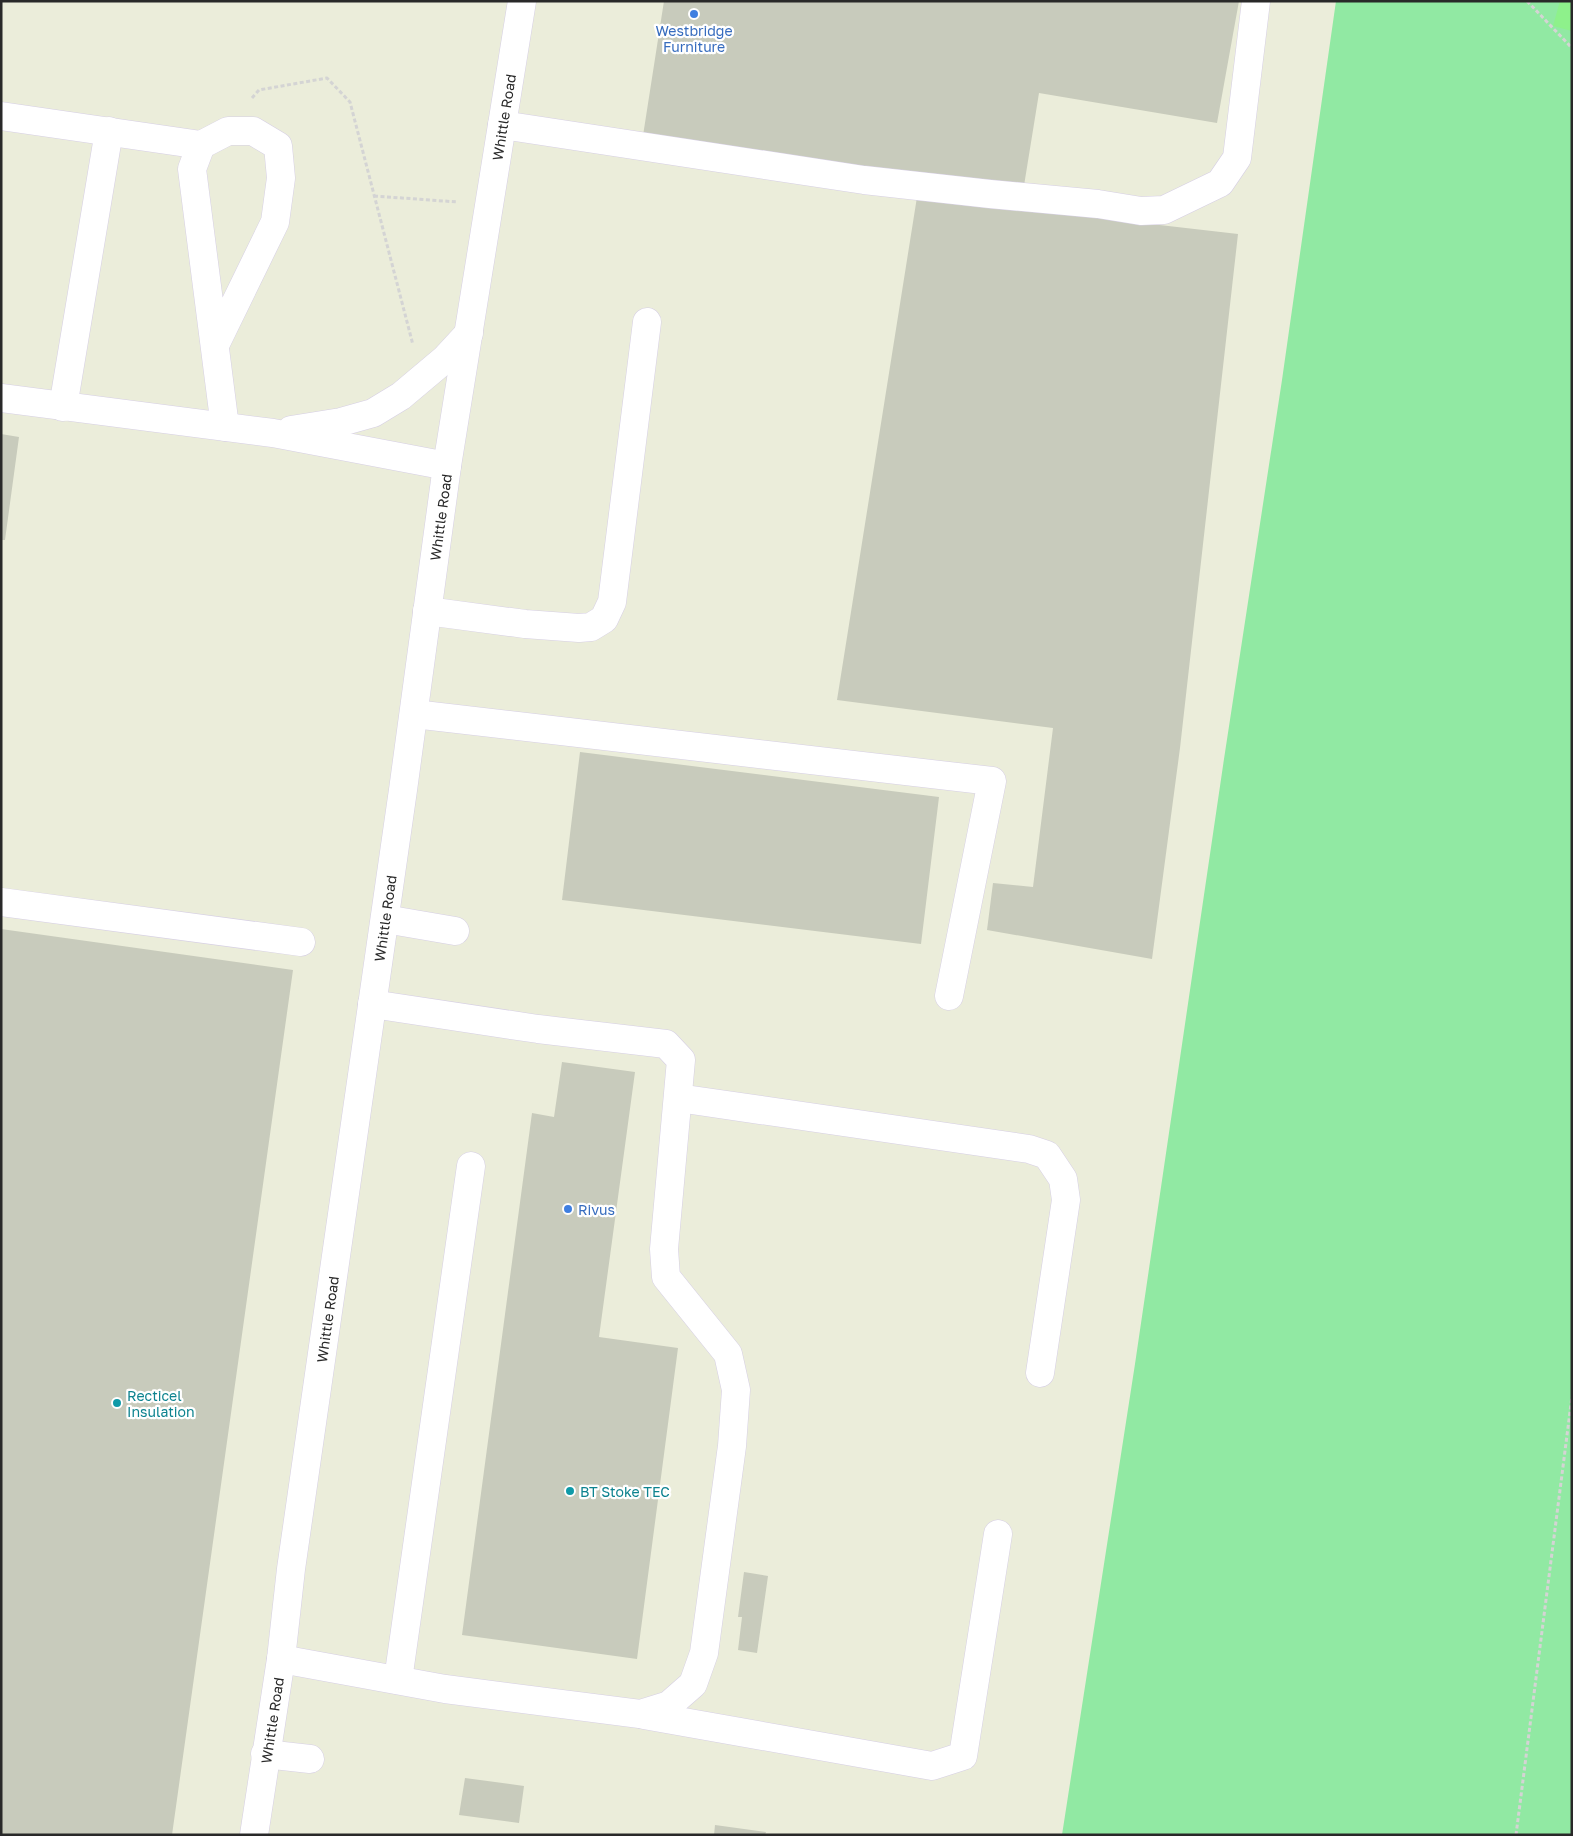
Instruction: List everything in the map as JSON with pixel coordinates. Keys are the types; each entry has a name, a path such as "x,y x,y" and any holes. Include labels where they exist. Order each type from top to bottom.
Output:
{"street":[{"name":"Whittle Road","path":"254,1835 281,1659 291,1569 414,714 447,466 522,1"},
{"path":"502,125 864,180 1098,204 1141,211 1164,210 1220,183 1237,158 1256,1"},
{"path":"1,116 202,145 228,131 253,132 278,146 281,178 276,222 215,345"},
{"path":"63,407 109,131"},
{"path":"202,145 192,169 225,427"},
{"path":"427,611 524,624 579,628 591,627 604,619 612,602 647,322"},
{"path":"273,433 341,422 373,413 401,396 422,379 445,359 468,333"},
{"path":"1,398 273,433 447,466"},
{"path":"414,714 992,781 949,996"},
{"path":"1,902 302,942"},
{"path":"385,918 455,931"},
{"path":"372,1004 538,1029 666,1044 681,1060 664,1249 666,1278 728,1354 736,1390 732,1446 704,1653 693,1684 669,1705 640,1714"},
{"path":"678,1098 1029,1149 1047,1155 1063,1179 1066,1200 1040,1373"},
{"path":"398,1680 471,1166"},
{"path":"281,1659 445,1689 640,1714 932,1766 963,1756 998,1534"},
{"path":"266,1754 310,1758"}],"path":[{"path":"1527,1 1572,48"},
{"path":"228,131 259,90 326,78 350,102 422,379"},
{"path":"374,196 489,205"},
{"path":"1516,1835 1572,1396"}],"green space":[{"path":"1336,1 1572,1 1572,1835 1062,1835 1135,1364 1282,380"},
{"path":"1560,1 1572,1 1572,31 1553,26"}],"building":[{"path":"664,1 1239,1 1217,123 1039,93 1022,198 642,142"},
{"path":"917,197 1238,234 1180,748 1152,959 987,930 993,883 1033,887 1053,728 837,700"},
{"path":"1,434 19,437 5,540 1,540"},
{"path":"580,752 939,797 921,944 562,900"},
{"name":"Recticel Insulation","path":"1,929 293,970 172,1835 1,1835"},
{"name":"BT Stoke TEC","path":"562,1062 635,1072 599,1337 678,1348 637,1659 462,1635 532,1113 554,1117"},
{"path":"744,1572 768,1576 757,1653 738,1650 742,1617 738,1617"},
{"path":"465,1778 524,1786 519,1823 459,1815"},
{"path":"715,1825 766,1832 765,1835 714,1835"}],"place":[{"name":"Westbridge Furniture","path":"694,14"},
{"name":"Rivus","path":"568,1209"},
{"name":"Recticel Insulation","path":"117,1403"},
{"name":"BT Stoke TEC","path":"570,1491"}]}
